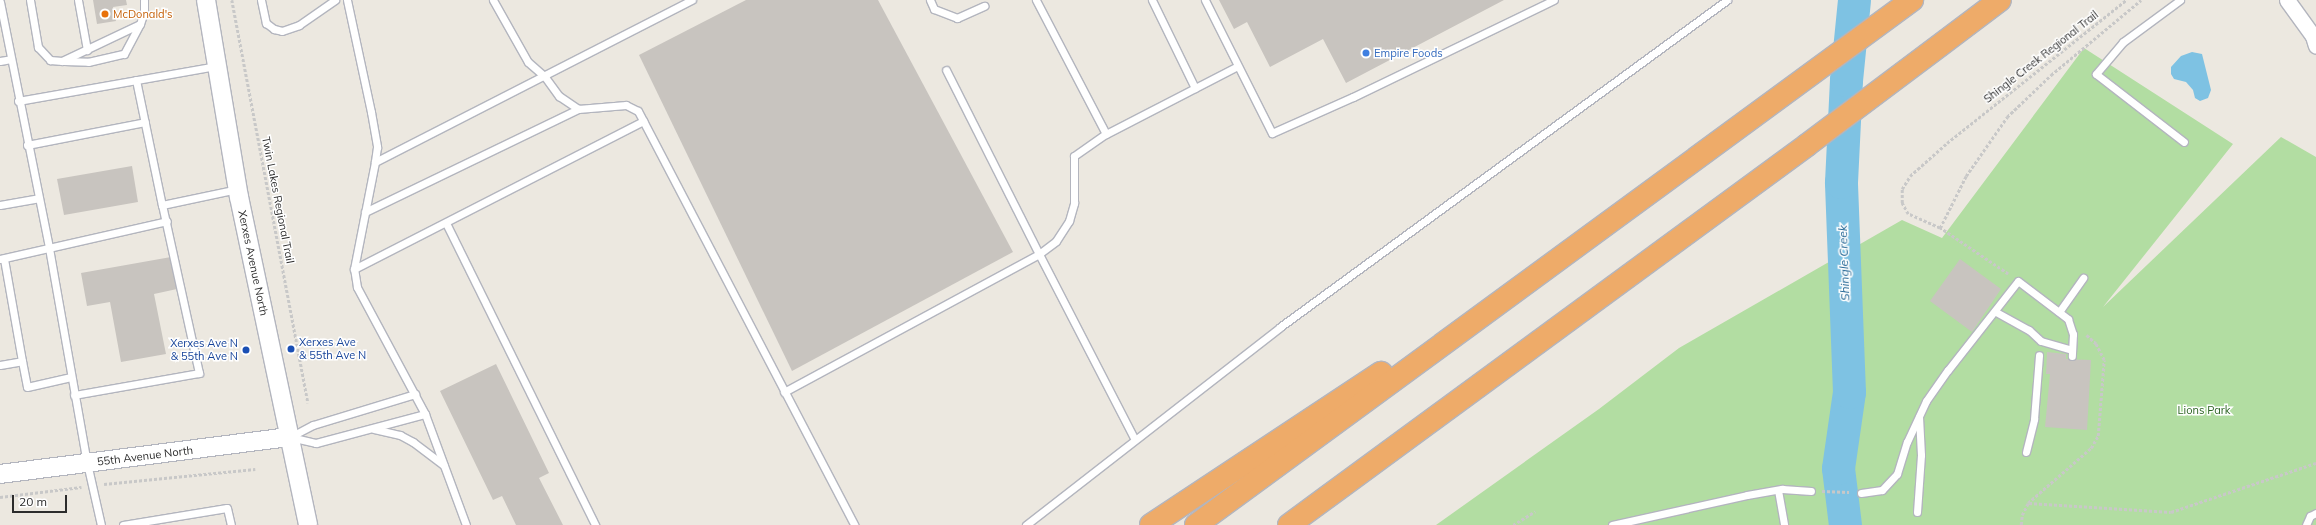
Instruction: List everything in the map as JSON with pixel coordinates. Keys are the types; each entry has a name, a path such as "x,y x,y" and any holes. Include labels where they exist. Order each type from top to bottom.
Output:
{"highway":[{"path":"1196,525 1912,0"},
{"path":"1289,525 1807,145 2000,0"},
{"path":"1151,525 1322,410 1549,267"}],"street":[{"name":"Xerxes Avenue North","path":"206,0 238,189 308,525"},
{"path":"2287,0 2313,36 2316,46"},
{"name":"55th Avenue North","path":"0,474 290,437"}],"lane":[{"path":"30,0 38,47 50,60 88,62 124,54 140,24 144,12 144,0"},
{"path":"78,0 87,50"},
{"path":"261,0 266,23 274,29 282,31 299,25 335,0"},
{"path":"347,0 377,147 354,269 357,287 425,414 466,525"},
{"path":"493,0 528,62 545,77 559,96 578,109"},
{"path":"375,162 545,77 692,0"},
{"path":"930,0 934,9 956,18 984,6"},
{"path":"1036,0 1106,134"},
{"path":"1152,0 1195,88"},
{"path":"1205,0 1272,133 1353,97 1554,0"},
{"path":"1026,525 1101,469 1134,438 1280,328 1727,0"},
{"path":"2180,0 2123,42 2096,74 2184,142"},
{"path":"0,5 18,101 49,248 87,463 101,525"},
{"path":"62,61 140,24"},
{"path":"0,61 11,59"},
{"path":"18,101 217,66"},
{"path":"784,392 1039,254 1056,241 1069,221 1074,203 1074,156 1106,134 1238,66"},
{"path":"946,70 1134,438"},
{"path":"74,395 199,373 136,80"},
{"path":"365,212 578,109 626,105 638,112 854,525"},
{"path":"354,269 643,121"},
{"path":"27,145 145,122"},
{"path":"162,205 238,189"},
{"path":"0,205 38,198"},
{"path":"71,377 27,387 2,259 167,221"},
{"path":"446,223 595,525"},
{"path":"2059,312 2083,278"},
{"path":"1861,493 1882,490 1897,474 1919,416 1942,377 1996,312 2018,281 2068,319 2072,328 2072,353 2041,341 2028,330 1996,312"},
{"path":"2026,452 2034,419 2039,355"},
{"path":"0,365 22,361"},
{"path":"290,437 313,425 415,394"},
{"path":"290,437 316,444 425,414"},
{"path":"1917,512 1920,455 1919,416"},
{"path":"372,428 400,435 413,442 444,466"},
{"path":"1612,525 1778,490 1812,491"},
{"path":"1778,490 1784,525"},
{"path":"123,525 141,524 227,508 231,525"},
{"path":"2306,525 2310,516 2316,513"}],"path":[{"name":"Twin Lakes Regional Trail","path":"232,0 308,403"},
{"name":"Shingle Creek Regional Trail","path":"1985,112 2126,0"},
{"path":"1940,228 1966,176 2007,117 2051,74 2141,0"},
{"path":"2028,503 2171,512 2316,464"},
{"path":"0,497 255,469"},
{"path":"1812,491 1861,493"},
{"path":"1513,525 1535,511"}],"green space":[{"name":"Lions Park","path":"2084,48 2233,144 2103,307 2281,137 2316,157 2316,525 1436,525 1599,409 1679,348 1902,220 1942,238"}],"water":[{"path":"2192,52 2202,54 2211,90 2208,98 2200,101 2195,98 2193,90 2186,82 2174,79 2171,74 2171,67 2181,56"}],"building":[{"name":"McDonald's","path":"93,0 126,0 127,5 113,7 116,21 97,24"},
{"path":"746,0 878,0 1013,252 792,371 639,55"},
{"name":"Empire Foods","path":"1219,0 1504,0 1346,83 1323,39 1270,67 1247,22 1234,29"},
{"path":"132,166 138,202 64,215 57,179"},
{"path":"171,257 177,289 154,294 166,354 121,362 110,302 87,306 81,273"},
{"path":"1960,259 2001,289 1972,332 1930,301"},
{"path":"2047,352 2066,354 2066,359 2091,360 2087,430 2045,427 2050,374 2046,374"},
{"path":"496,364 549,473 539,478 563,525 516,525 502,496 493,500 440,391"}],"waterway":[{"name":"Shingle Creek","path":"1845,525 1838,468 1849,392 1841,182 1846,80 1854,0"}],"place":[{"name":"McDonald's","path":"105,14"},
{"name":"Empire Foods","path":"1366,53"},
{"name":"Xerxes Ave & 55th Ave N","path":"291,349"},
{"name":"Xerxes Ave N & 55th Ave N","path":"246,350"}]}
